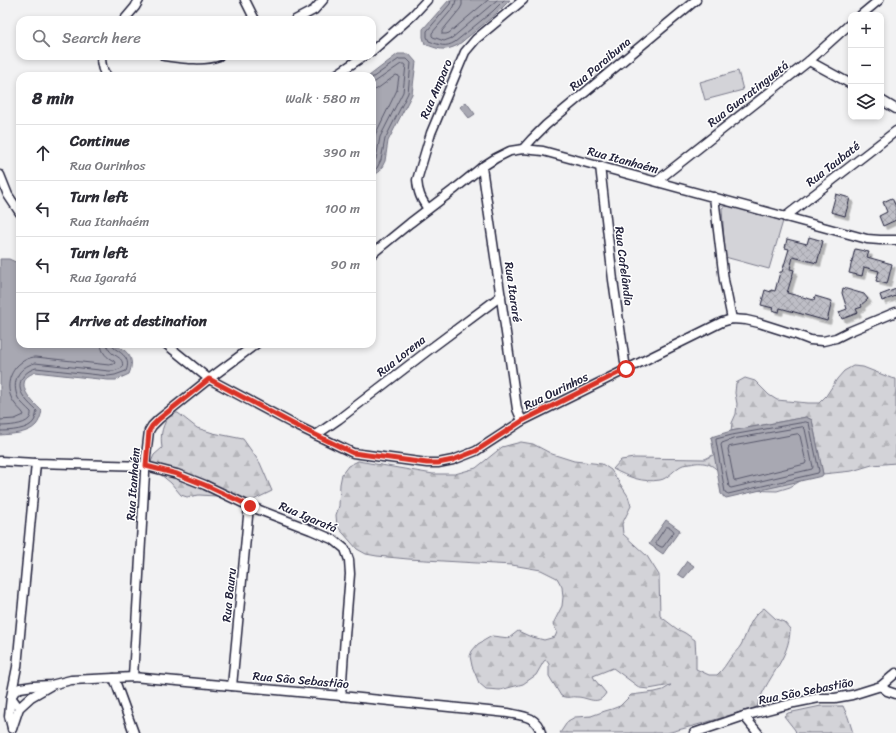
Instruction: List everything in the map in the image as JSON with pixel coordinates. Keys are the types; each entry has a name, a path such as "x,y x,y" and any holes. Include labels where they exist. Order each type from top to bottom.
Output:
{"street":[{"path":"127,16 139,0"},
{"path":"245,0 253,16"},
{"path":"303,16 314,10 323,0"},
{"path":"376,47 413,15 427,0"},
{"name":"Rua Amparo","path":"428,209 420,196 417,180 431,133 457,69 465,52 476,39 523,0"},
{"name":"Rua Paraibuna","path":"523,149 546,125 696,0"},
{"path":"865,12 879,0"},
{"name":"Rua Guaratinguetá","path":"657,181 809,61 848,26"},
{"path":"101,60 101,66 104,72"},
{"path":"340,72 358,60"},
{"path":"809,61 848,82"},
{"path":"884,102 896,109"},
{"name":"Rua Taubaté","path":"785,217 896,131"},
{"name":"Rua Itanhaém","path":"376,251 482,167 510,151 523,149 543,151 867,239 896,240"},
{"name":"Rua Cafelândia","path":"600,166 612,280 626,369"},
{"name":"Rua Itararé","path":"482,167 517,409 522,421"},
{"path":"0,175 8,195 16,207"},
{"path":"714,197 724,280 732,319"},
{"name":"Rua Lorena","path":"316,435 501,296"},
{"name":"Rua Ourinhos","path":"171,348 209,379 293,424 353,453 427,463 438,463 453,460 476,451 522,421 722,322 732,319 753,321 810,340 823,341 836,338 896,312"},
{"name":"Rua Itanhaém","path":"132,677 149,431 159,419 251,348"},
{"name":"Rua Igaratá","path":"0,461 146,466 177,474 205,485 250,506 334,540 344,549 349,560 350,574 341,696"},
{"name":"Rua São Sebastião","path":"12,730 9,716 16,676 36,463"},
{"name":"Rua Bauru","path":"232,686 250,506"},
{"name":"Rua São Sebastião","path":"694,733 744,716 794,703 819,698 835,698 852,695 881,686 896,673"},
{"path":"16,676 31,697"},
{"name":"Rua São Sebastião","path":"25,687 51,685 70,680 132,677 341,696 514,714 527,717 536,722 541,733"},
{"path":"114,678 134,733"},
{"name":"Rua São Sebastião","path":"12,730 20,708 31,697 51,685"},
{"path":"881,686 887,691 896,694"},
{"path":"20,708 12,697 17,689 25,687"},
{"path":"744,716 758,733"}],"green space":[{"path":"738,71 743,90 705,100 700,82"},
{"path":"725,206 731,206 783,221 769,269 725,257 722,208"},
{"path":"853,366 863,367 896,379 896,463 872,465 852,471 823,474 820,460 802,480 790,487 777,491 737,490 723,497 727,486 719,472 711,465 695,463 683,465 677,468 666,478 654,481 636,479 613,469 621,460 634,458 705,459 739,442 820,458 812,420 806,417 731,431 732,423 736,414 736,383 745,378 755,381 769,395 777,400 819,403 826,396 844,371"},
{"path":"171,413 178,413 197,428 243,439 260,463 272,491 245,504 216,496 199,495 187,497 181,495 171,483 154,469 151,462 154,455 162,448 162,430"},
{"path":"521,442 533,444 552,454 574,461 602,464 611,470 628,496 631,506 622,524 623,534 647,556 659,575 660,616 695,640 696,669 709,675 717,675 741,645 752,620 764,608 776,619 784,622 790,629 786,650 757,707 667,733 560,733 568,721 575,717 591,716 612,709 620,706 631,695 663,690 671,685 649,689 640,688 613,668 593,676 606,693 600,700 581,697 564,697 561,696 549,676 549,664 546,660 536,675 523,684 500,690 486,689 479,683 472,666 470,656 472,651 478,644 492,636 509,638 518,631 544,640 555,637 557,632 553,624 562,606 563,597 562,587 557,578 541,570 512,565 408,559 366,554 357,549 337,526 336,515 339,506 342,474 348,466 358,461 433,474 455,474 476,468 502,447"},
{"path":"821,706 843,706 853,733 796,733 784,716 788,713"}],"water":[{"path":"449,0 510,0 496,14 458,45 441,49 425,44 423,29"},
{"path":"398,54 409,54 416,62 412,94 388,141 385,161 380,171 376,174 376,72 374,72"},
{"path":"466,102 475,114 469,118 460,107"},
{"path":"0,259 9,259 16,262 16,348 120,348 129,355 131,359 131,368 129,374 116,380 35,372 29,375 24,384 26,393 42,411 38,422 33,428 24,432 0,435"},
{"path":"806,417 812,420 823,474 822,476 726,498 721,494 711,437 731,431"},
{"path":"666,520 680,530 663,554 649,544"},
{"path":"687,561 694,566 684,578 678,574"}],"building":[{"path":"836,194 850,198 845,216 831,212"},
{"path":"892,198 896,207 896,220 883,226 879,216 887,212 883,202"},
{"path":"809,237 823,241 817,263 793,257 790,269 794,270 787,293 814,300 815,296 832,301 827,321 780,308 779,312 772,310 773,308 761,305 765,290 771,292 771,290 775,291 780,272 782,272 789,249 785,248 787,239 807,244"},
{"path":"855,249 869,252 867,257 892,264 887,284 876,281 879,271 864,267 862,276 849,273"},
{"path":"843,288 864,294 868,299 861,305 862,307 856,309 858,313 842,319 839,312 847,309 842,293"},
{"path":"896,289 896,296 882,301 880,295"}],"route":[{"path":"250,506 177,474 146,466 149,431 152,426 209,379 293,424 353,453 427,463 438,463 453,460 476,451 522,421 626,369"}]}
